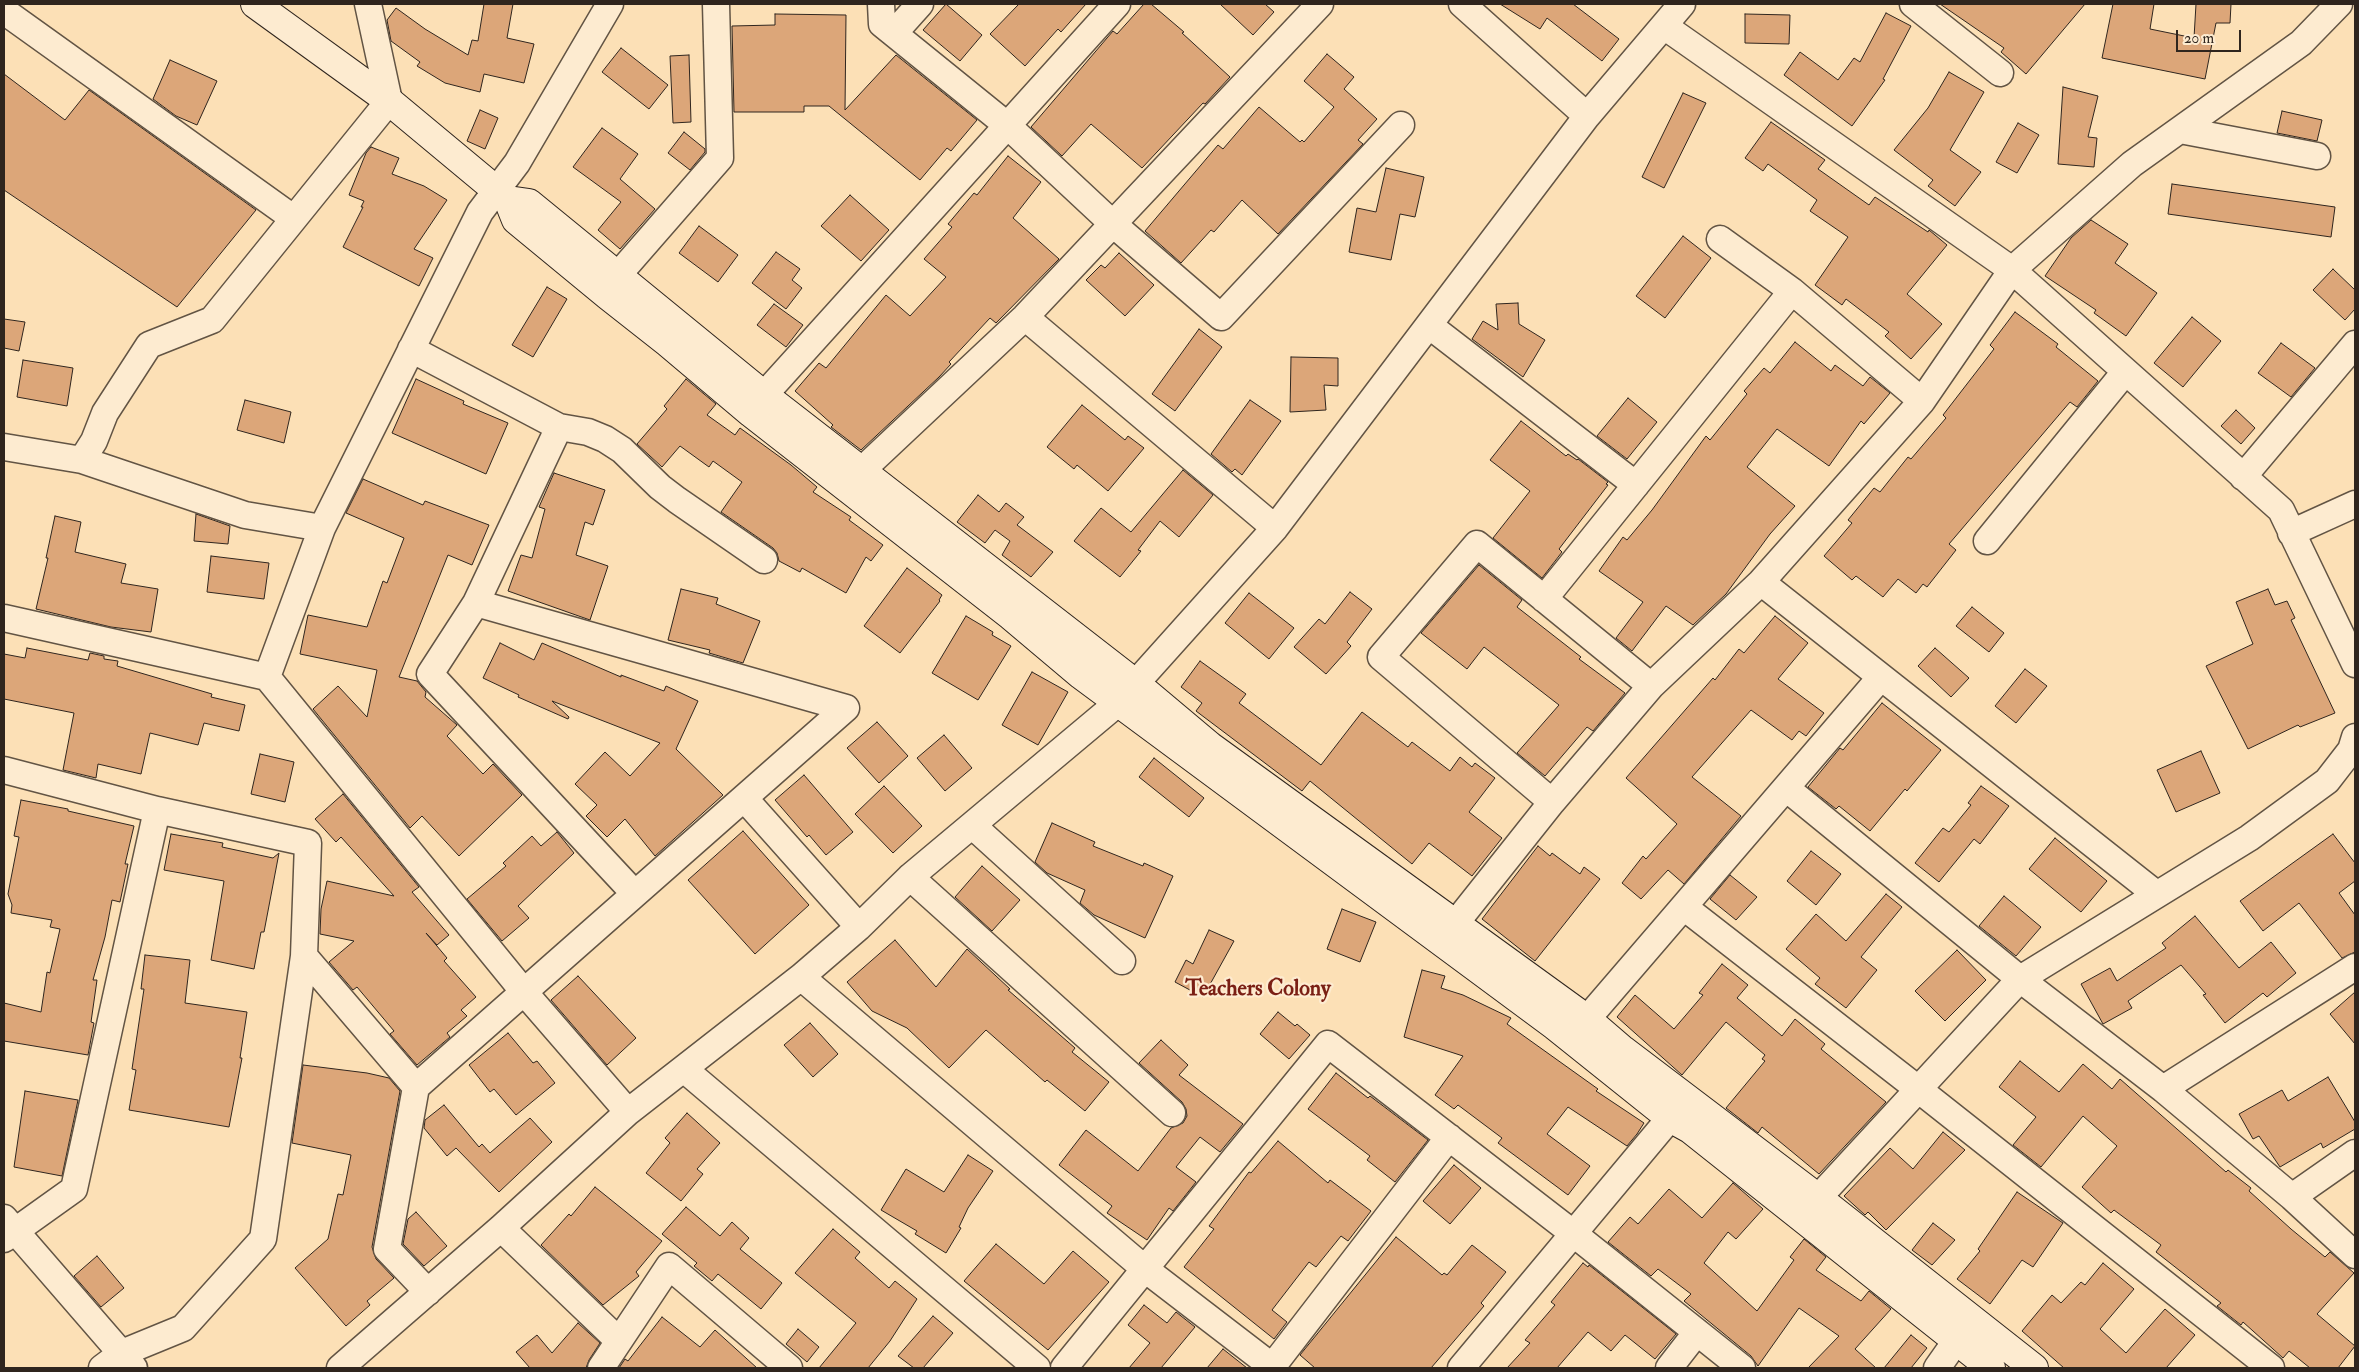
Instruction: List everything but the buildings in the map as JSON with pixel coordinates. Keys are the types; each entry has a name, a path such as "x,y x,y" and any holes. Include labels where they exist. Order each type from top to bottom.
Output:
{"street":[{"path":"255,4 390,101 503,195 529,203 764,395 861,471 1127,693 1555,1026 1670,1118 1690,1129 1811,1209 2034,1368"},
{"path":"368,4 390,101"},
{"path":"267,677 322,528 480,212 503,195 517,163 610,4"},
{"path":"618,275 720,158 716,4"},
{"path":"881,4 882,24 1008,126 1113,224 1221,317 1402,125"},
{"path":"894,33 920,4"},
{"path":"764,395 1117,4"},
{"path":"861,471 1025,317 1320,4"},
{"path":"340,1368 501,1228 628,1112 685,1070 801,977 858,927 910,877 973,826 1127,693 1275,528 1588,116 1682,4"},
{"path":"1914,4 2000,73"},
{"path":"1455,924 1552,802 1651,686 1761,582 1922,401 2012,270 2132,164 2301,42 2339,4"},
{"path":"1468,6 1588,116"},
{"path":"4,11 293,218"},
{"path":"1664,26 2012,270 2280,510 2355,664"},
{"path":"82,460 94,442 105,413 149,346 212,320 390,101"},
{"path":"2180,130 2317,156"},
{"path":"503,195 516,220 751,413 1011,616 1081,675 1127,693 1210,746 1587,1018 1811,1209 1956,1341 1991,1368"},
{"path":"1720,239 1792,291 1922,401"},
{"path":"1544,599 1792,291"},
{"path":"1025,317 1275,528"},
{"path":"1430,326 1636,486"},
{"path":"2243,477 2355,345"},
{"path":"411,349 559,427 588,432 605,439 622,450 660,487 677,500 764,560"},
{"path":"1988,541 2125,372"},
{"path":"559,427 476,603 430,674 635,894"},
{"path":"4,447 82,460 245,515 322,528"},
{"path":"2291,533 2355,504"},
{"path":"1552,802 1381,657 1477,544 1651,686"},
{"path":"1761,582 2156,894"},
{"path":"428,1292 387,1249 416,1087 846,708 476,603"},
{"path":"4,618 267,677 524,992 628,1112"},
{"path":"1587,1018 1881,677"},
{"path":"1811,1209 1918,1088 2020,979 2250,838 2328,781 2351,750 2355,737"},
{"path":"4,770 157,810 308,842 304,956 263,1239 183,1328 119,1363 7,1230 74,1189 157,810"},
{"path":"1786,788 2020,979 2163,1089 2292,1197 2355,1255"},
{"path":"744,798 858,927"},
{"path":"973,826 1122,961"},
{"path":"910,877 1172,1113"},
{"path":"1684,907 1918,1088 2271,1368"},
{"path":"304,956 416,1087"},
{"path":"2163,1089 2355,967"},
{"path":"801,977 1145,1269 1273,1367 1449,1137"},
{"path":"1064,1368 1328,1044 1574,1234 1742,1368"},
{"path":"685,1070 1037,1368"},
{"path":"1461,1368 1670,1118"},
{"path":"2292,1197 2355,1153"},
{"path":"501,1228 619,1341"},
{"path":"601,1368 669,1266 789,1368"},
{"path":"1669,1368 1697,1332"},
{"path":"1938,1368 1956,1341"}],"district":[{"name":"Teachers Colony","path":"1258,990"}]}
